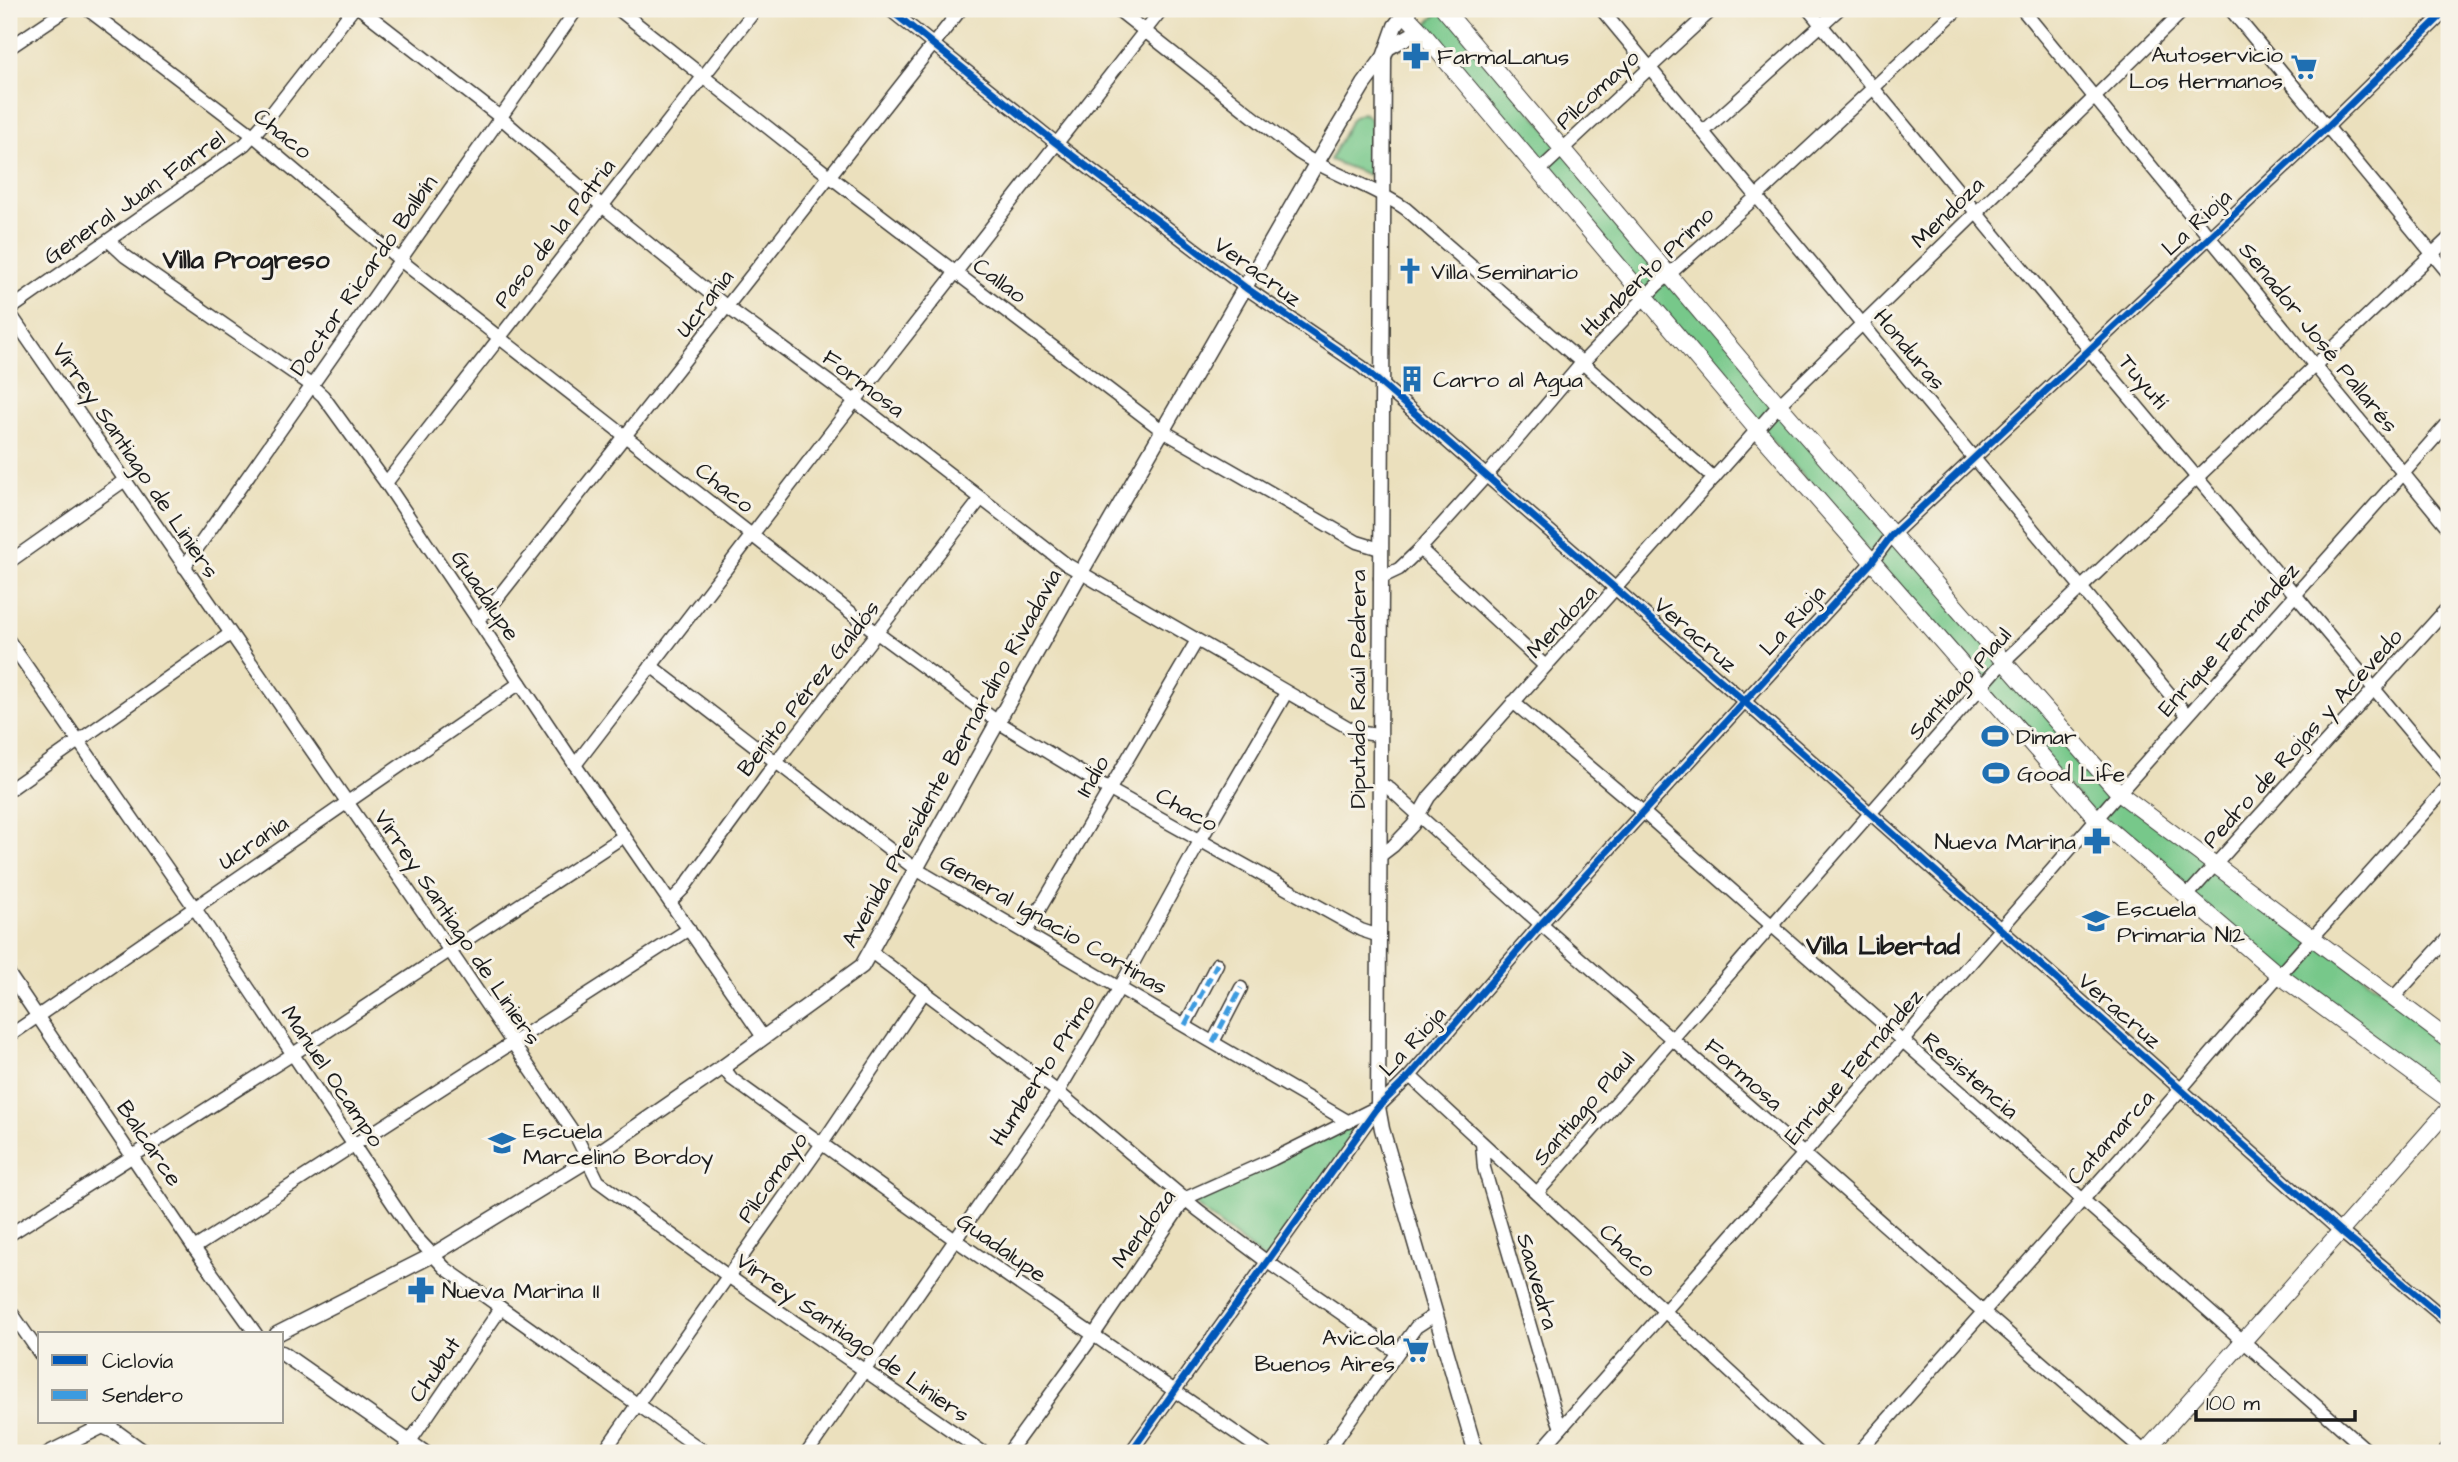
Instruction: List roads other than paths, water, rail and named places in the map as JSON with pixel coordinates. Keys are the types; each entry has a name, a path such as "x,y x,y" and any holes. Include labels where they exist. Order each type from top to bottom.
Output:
{"main road":[{"name":"Avenida Presidente Bernardino Rivadavia","path":"1420,30 1444,9"},
{"path":"1444,9 1779,405 2119,793 2449,1041"},
{"path":"1405,10 1644,298 2096,819 2279,975 2449,1100"},
{"path":"2145,1452 2449,1109"}],"street":[{"path":"9,48 67,9"},
{"name":"Chaco","path":"87,9 254,135 400,260 877,632 998,722 1200,841 1361,930 1379,936"},
{"name":"General Juan Farrel","path":"9,311 236,152 254,135 353,9"},
{"name":"Formosa","path":"360,9 500,117 601,205 727,307 855,401 980,500 1080,574 1356,732 1378,735"},
{"name":"Doctor Ricardo Balbín","path":"184,567 577,9"},
{"name":"Callao","path":"618,9 828,175 1163,431 1357,542 1380,549"},
{"name":"Paso de la Patria","path":"386,483 756,9"},
{"name":"Veracruz","path":"889,9 1056,143 1246,288 1362,367 1744,701 2340,1231 2449,1322"},
{"name":"Ucrania","path":"477,620 488,610 627,436 828,175 961,9"},
{"path":"1118,9 1299,153 1382,194 1406,209 1714,478"},
{"path":"575,765 1162,9"},
{"name":"Honduras","path":"1601,9 2187,715"},
{"name":"Pilcomayo","path":"1539,171 1713,9"},
{"name":"Tuyutí","path":"1808,9 2449,778"},
{"path":"1703,132 1839,9"},
{"name":"Humberto Primo","path":"1380,578 1399,569 1420,549 1582,363 1644,298 1958,9"},
{"name":"Senador José Pallarés","path":"2022,9 2449,529"},
{"name":"Mendoza","path":"1380,856 1413,825 1429,797 1779,405 2185,9"},
{"path":"2230,9 2449,274"},
{"name":"Avenida Presidente Bernardino Rivadavia","path":"280,1332 431,1256 588,1160 855,973 872,952 915,868 1080,574 1317,164 1386,52 1395,26 1405,10"},
{"name":"La Rioja","path":"1130,1453 1378,1107 1410,1076 1540,925 1892,536 2448,10"},
{"name":"Avenida Presidente Bernardino Rivadavia","path":"1386,52 1420,30"},
{"name":"Diputado Raúl Pedrera","path":"1386,52 1380,383 1378,1107 1382,1129 1473,1443 1479,1453"},
{"name":"Santiago Plaul","path":"1537,1193 2003,662 2449,239"},
{"name":"Guadalupe","path":"109,241 125,256 323,396 386,483 575,765 763,1037"},
{"name":"Virrey Santiago de Liniers","path":"9,311 576,1136 598,1181 728,1276 984,1453"},
{"name":"Enrique Fernández","path":"1539,1453 2187,715 2449,422"},
{"path":"9,562 125,480"},
{"name":"Benito Pérez Galdós","path":"670,902 683,889 776,762 980,500"},
{"path":"1420,549 1545,666"},
{"name":"Pedro de Rojas y Acevedo","path":"2186,897 2449,606"},
{"path":"9,790 230,634"},
{"name":"Manuel Ocampo","path":"9,641 194,907 414,1235 431,1256 706,1453"},
{"name":"Indio","path":"1026,932 1196,642"},
{"name":"General Ignacio Cortinas","path":"651,666 915,868 1349,1122"},
{"name":"Ucrania","path":"9,1036 520,683"},
{"name":"Humberto Primo","path":"807,1453 1058,1092 1286,693"},
{"name":"Resistencia","path":"1513,702 1643,812 2370,1453"},
{"name":"Formosa","path":"1379,783 1390,789 1540,925 1672,1038 1981,1312 2145,1452"},
{"name":"Catamarca","path":"1858,1453 2449,785"},
{"path":"9,1235 293,1054 624,836"},
{"path":"194,1248 689,929"},
{"path":"2393,998 2449,937"},
{"path":"872,952 1058,1092 1198,1210 1397,1352"},
{"path":"1185,1025 1217,964"},
{"name":"Balcarce","path":"9,974 194,1248 255,1332"},
{"path":"1213,1041 1241,988"},
{"name":"Pilcomayo","path":"603,1453 821,1145 925,991"},
{"name":"Guadalupe","path":"723,1067 732,1079 954,1240 1265,1453"},
{"name":"Chaco","path":"1410,1076 1818,1453"},
{"name":"Mendoza","path":"1008,1453 1093,1336 1186,1198 1378,1107"},
{"name":"Saavedra","path":"1482,1143 1484,1168 1561,1428"},
{"name":"Chubut","path":"406,1448 501,1308"},
{"path":"9,1309 38,1351"},
{"path":"1326,1453 1421,1321 1436,1314"},
{"path":"284,1355 406,1448 425,1453"},
{"path":"49,1453 99,1424"},
{"path":"103,1424 145,1453"},
{"path":"2443,1453 2449,1446"}],"place":[{"name":"FarmaLanus","path":"1416,56"},
{"name":"Autoservicio Los Hermanos","path":"2304,67"},
{"name":"Villa Seminario","path":"1410,271"},
{"name":"Carro al Agua","path":"1412,379"},
{"name":"Dimar","path":"1995,736"},
{"name":"Good Life","path":"1996,773"},
{"name":"Nueva Marina","path":"2097,841"},
{"name":"Escuela Primaria N12","path":"2096,921"},
{"name":"Escuela Marcelino Bordoy","path":"502,1143"},
{"name":"Nueva Marina II","path":"421,1290"},
{"name":"Avicola Buenos Aires","path":"1416,1350"}],"district":[{"name":"Villa Progreso","path":"246,259"},
{"name":"Villa Libertad","path":"1883,945"}]}
